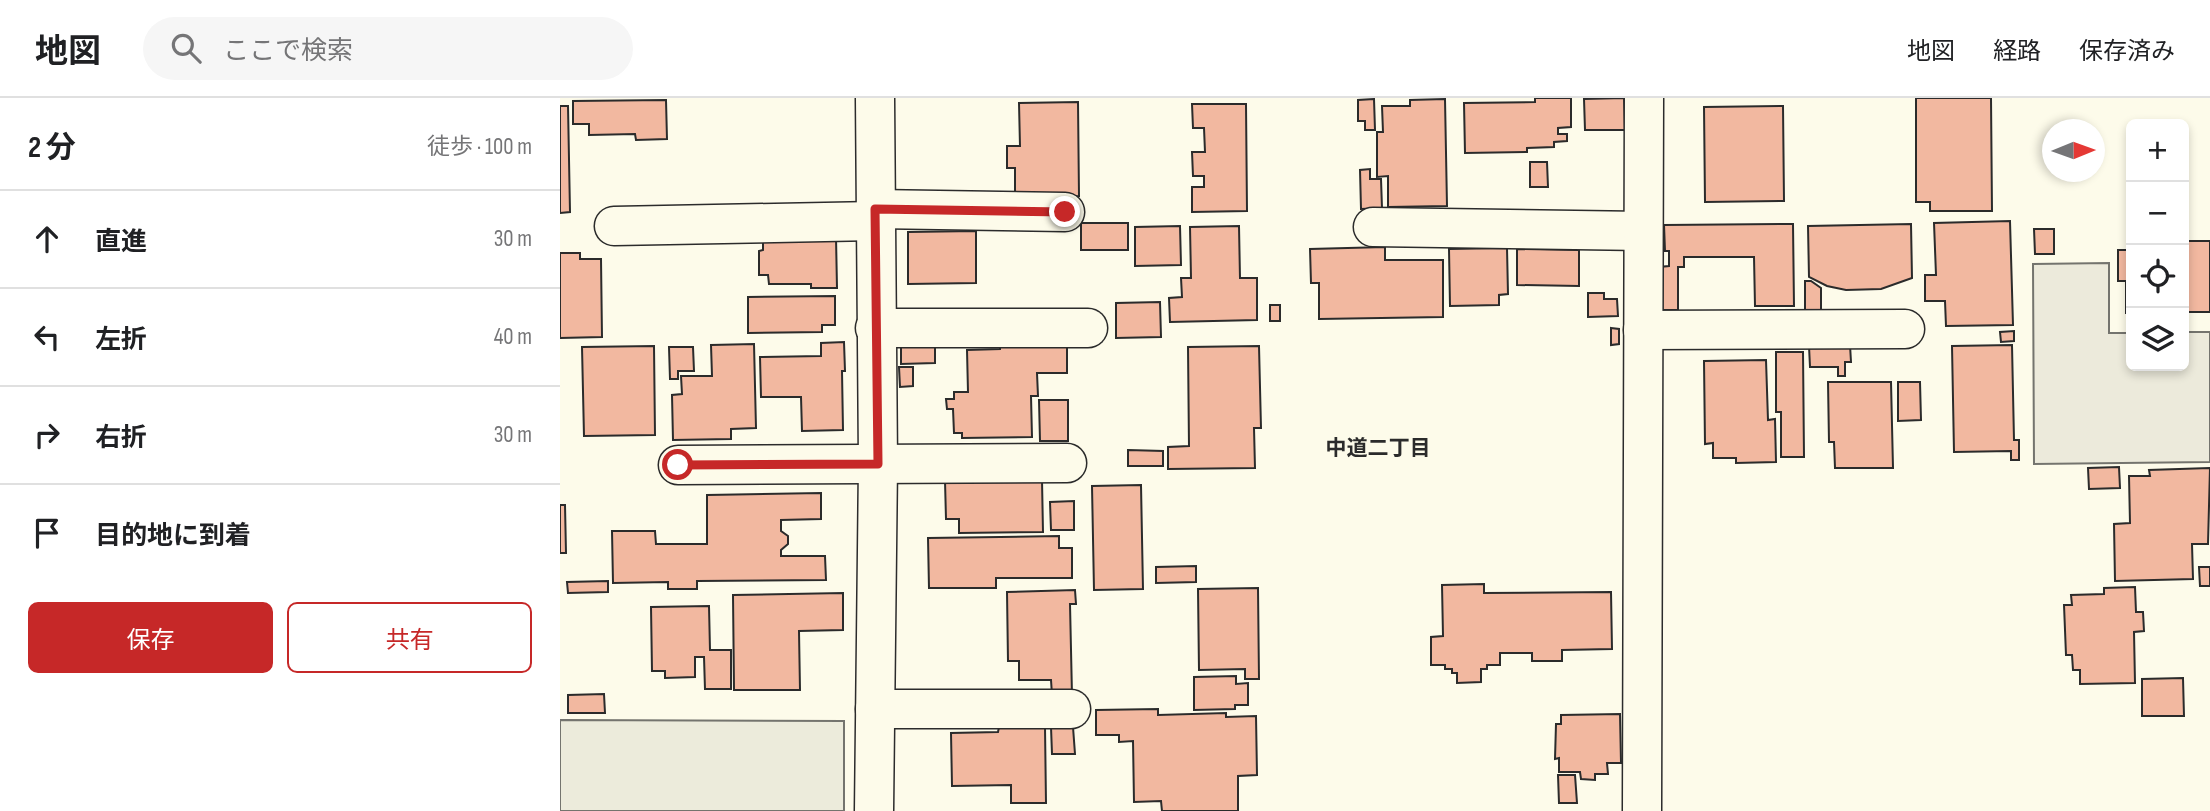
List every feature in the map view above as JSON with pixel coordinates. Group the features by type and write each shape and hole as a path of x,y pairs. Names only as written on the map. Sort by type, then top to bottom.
{"street":[{"path":"874,811 878,464 875,98"},
{"path":"1642,811 1644,98"},
{"path":"614,226 875,215 1065,212"},
{"path":"1373,227 1643,231"},
{"path":"875,328 1087,328"},
{"path":"1643,330 1905,329"},
{"path":"678,465 1066,463"},
{"path":"875,709 1071,709"}],"shaded area":[{"path":"2109,263 2109,333 2126,333 2126,371 2189,371 2189,332 2210,332 2210,462 2034,464 2033,264"},
{"path":"560,720 844,721 844,811 560,811"}],"building":[{"path":"1535,98 1571,98 1571,127 1558,128 1558,134 1567,134 1567,141 1554,142 1554,147 1527,148 1527,152 1465,153 1464,103 1535,102"},
{"path":"1624,98 1625,130 1585,130 1584,99"},
{"path":"1916,98 1991,98 1992,211 1930,211 1930,202 1916,202"},
{"path":"1374,99 1375,130 1365,130 1365,121 1358,121 1358,100"},
{"path":"1445,99 1447,206 1388,207 1388,176 1377,177 1377,132 1383,132 1382,106 1410,106 1410,100"},
{"path":"666,100 667,139 636,140 635,134 589,135 589,124 573,124 573,101"},
{"path":"1078,102 1079,196 1015,197 1015,168 1007,168 1007,146 1020,146 1019,103"},
{"path":"1192,104 1246,104 1247,211 1192,212 1192,187 1204,187 1204,176 1193,176 1192,152 1205,152 1204,128 1193,128"},
{"path":"560,106 568,106 570,212 560,213"},
{"path":"1783,106 1784,201 1705,202 1704,107"},
{"path":"1530,162 1547,162 1548,187 1530,187"},
{"path":"1370,169 1370,179 1381,179 1382,208 1361,209 1360,170"},
{"path":"2010,221 2013,325 1946,326 1945,301 1925,301 1925,275 1936,275 1934,223"},
{"path":"1081,223 1128,223 1128,250 1081,250"},
{"path":"1793,224 1794,306 1755,306 1754,257 1684,257 1684,267 1678,267 1678,310 1660,310 1659,267 1669,266 1669,251 1665,251 1664,225"},
{"path":"1911,224 1912,278 1881,289 1846,290 1827,286 1809,277 1808,226"},
{"path":"1180,226 1181,265 1135,266 1135,227"},
{"path":"1239,226 1240,278 1257,278 1257,320 1170,322 1169,298 1182,297 1181,278 1191,278 1190,227"},
{"path":"2034,229 2054,229 2054,254 2035,254"},
{"path":"976,231 976,283 908,284 908,232"},
{"path":"836,237 837,288 811,288 811,284 769,284 768,275 759,275 759,251 763,250 763,239"},
{"path":"2189,241 2210,241 2210,312 2189,312"},
{"path":"1385,247 1385,260 1443,260 1443,317 1319,319 1319,283 1311,283 1310,249"},
{"path":"1507,248 1508,294 1499,295 1499,305 1450,306 1449,249"},
{"path":"1517,249 1579,250 1579,286 1517,285"},
{"path":"2118,250 2126,250 2126,281 2118,281"},
{"path":"560,253 580,253 580,259 601,259 602,337 560,338"},
{"path":"1805,281 1811,281 1821,288 1821,312 1805,313"},
{"path":"1588,293 1604,293 1604,299 1617,299 1618,316 1588,317"},
{"path":"835,296 835,325 822,325 822,332 748,333 748,297"},
{"path":"1160,302 1161,337 1116,338 1116,303"},
{"path":"1270,305 1280,305 1280,321 1270,321"},
{"path":"1611,328 1619,329 1619,344 1611,345"},
{"path":"2014,331 2014,341 2001,342 2000,332"},
{"path":"935,341 935,363 901,364 901,342"},
{"path":"1067,341 1067,373 1037,373 1038,396 1031,396 1032,437 962,438 962,433 954,433 953,409 947,409 946,399 954,399 954,392 968,392 967,350 1000,349 1000,342"},
{"path":"844,342 843,430 802,431 801,397 761,397 760,357 821,356 821,343"},
{"path":"754,344 756,428 731,429 731,439 673,440 672,395 682,394 681,376 712,376 711,345"},
{"path":"1850,345 1851,362 1845,362 1845,376 1838,376 1838,367 1810,367 1809,346"},
{"path":"2012,345 2014,440 2019,440 2019,460 2011,460 2011,451 1954,452 1952,346"},
{"path":"654,346 655,435 584,436 582,347"},
{"path":"1259,346 1261,428 1254,428 1255,468 1168,469 1168,447 1189,446 1188,347"},
{"path":"669,347 693,347 694,371 678,371 678,379 670,379"},
{"path":"1776,352 1803,352 1804,457 1781,457 1781,412 1776,412"},
{"path":"1766,360 1768,420 1775,419 1776,462 1736,463 1736,458 1713,458 1713,443 1705,444 1704,361"},
{"path":"899,367 913,367 913,386 900,387"},
{"path":"1828,382 1891,382 1893,468 1835,468 1834,442 1829,442"},
{"path":"1898,382 1920,382 1921,420 1898,421"},
{"path":"1039,400 1068,400 1068,441 1040,441"},
{"path":"1128,450 1163,451 1163,466 1128,466"},
{"path":"2119,467 2120,488 2089,489 2088,468"},
{"path":"2210,468 2208,544 2192,544 2193,579 2115,581 2114,524 2130,523 2129,476 2150,476 2149,470"},
{"path":"1042,480 1043,532 959,533 959,519 946,519 945,481"},
{"path":"1141,485 1143,589 1094,590 1092,486"},
{"path":"821,493 821,519 781,520 781,531 788,536 788,544 781,550 781,556 825,556 826,580 697,581 697,589 668,589 668,582 613,583 612,531 655,531 656,544 707,544 707,495"},
{"path":"1074,501 1074,530 1051,530 1050,502"},
{"path":"560,505 565,505 566,553 560,553"},
{"path":"1059,536 1059,548 1072,548 1072,578 996,578 996,588 929,588 928,538"},
{"path":"1196,566 1196,582 1156,583 1156,567"},
{"path":"2199,567 2210,567 2210,586 2200,586"},
{"path":"608,581 608,592 568,593 567,582"},
{"path":"1484,584 1484,593 1611,592 1612,649 1562,650 1562,661 1532,661 1532,653 1500,653 1500,665 1487,665 1487,669 1481,669 1481,682 1457,683 1457,673 1452,673 1452,669 1445,669 1445,665 1431,665 1431,637 1443,636 1442,585"},
{"path":"2135,587 2136,612 2143,612 2144,631 2134,632 2135,683 2080,684 2080,670 2073,670 2072,655 2066,655 2064,605 2072,605 2071,595 2104,594 2104,588"},
{"path":"1258,588 1259,679 1245,679 1245,669 1199,670 1198,589"},
{"path":"1075,590 1076,604 1070,604 1072,695 1052,695 1051,680 1019,680 1019,661 1008,661 1007,592"},
{"path":"843,593 843,630 799,631 800,690 734,690 733,595"},
{"path":"709,606 710,650 731,650 731,689 705,689 704,657 695,657 695,677 665,678 665,671 652,671 651,607"},
{"path":"1236,676 1236,684 1248,683 1248,705 1235,705 1235,709 1194,710 1194,677"},
{"path":"2183,678 2184,716 2142,716 2142,679"},
{"path":"604,694 605,713 568,713 568,695"},
{"path":"1158,709 1158,715 1226,713 1226,717 1256,716 1257,775 1238,776 1238,811 1162,811 1161,801 1134,802 1133,741 1119,742 1119,735 1096,735 1096,710"},
{"path":"1620,714 1621,763 1607,763 1608,774 1595,774 1595,780 1581,779 1580,772 1559,772 1559,758 1555,759 1556,724 1561,724 1561,715"},
{"path":"999,727 1045,727 1046,803 1011,803 1011,785 952,786 951,733 998,732"},
{"path":"1051,727 1073,727 1075,754 1052,754"},
{"path":"1558,775 1575,775 1577,803 1559,803"}],"district":[{"name":"中道二丁目","path":"1378,448"}],"route":[{"path":"678,465 878,464 875,209 1065,212"}]}
